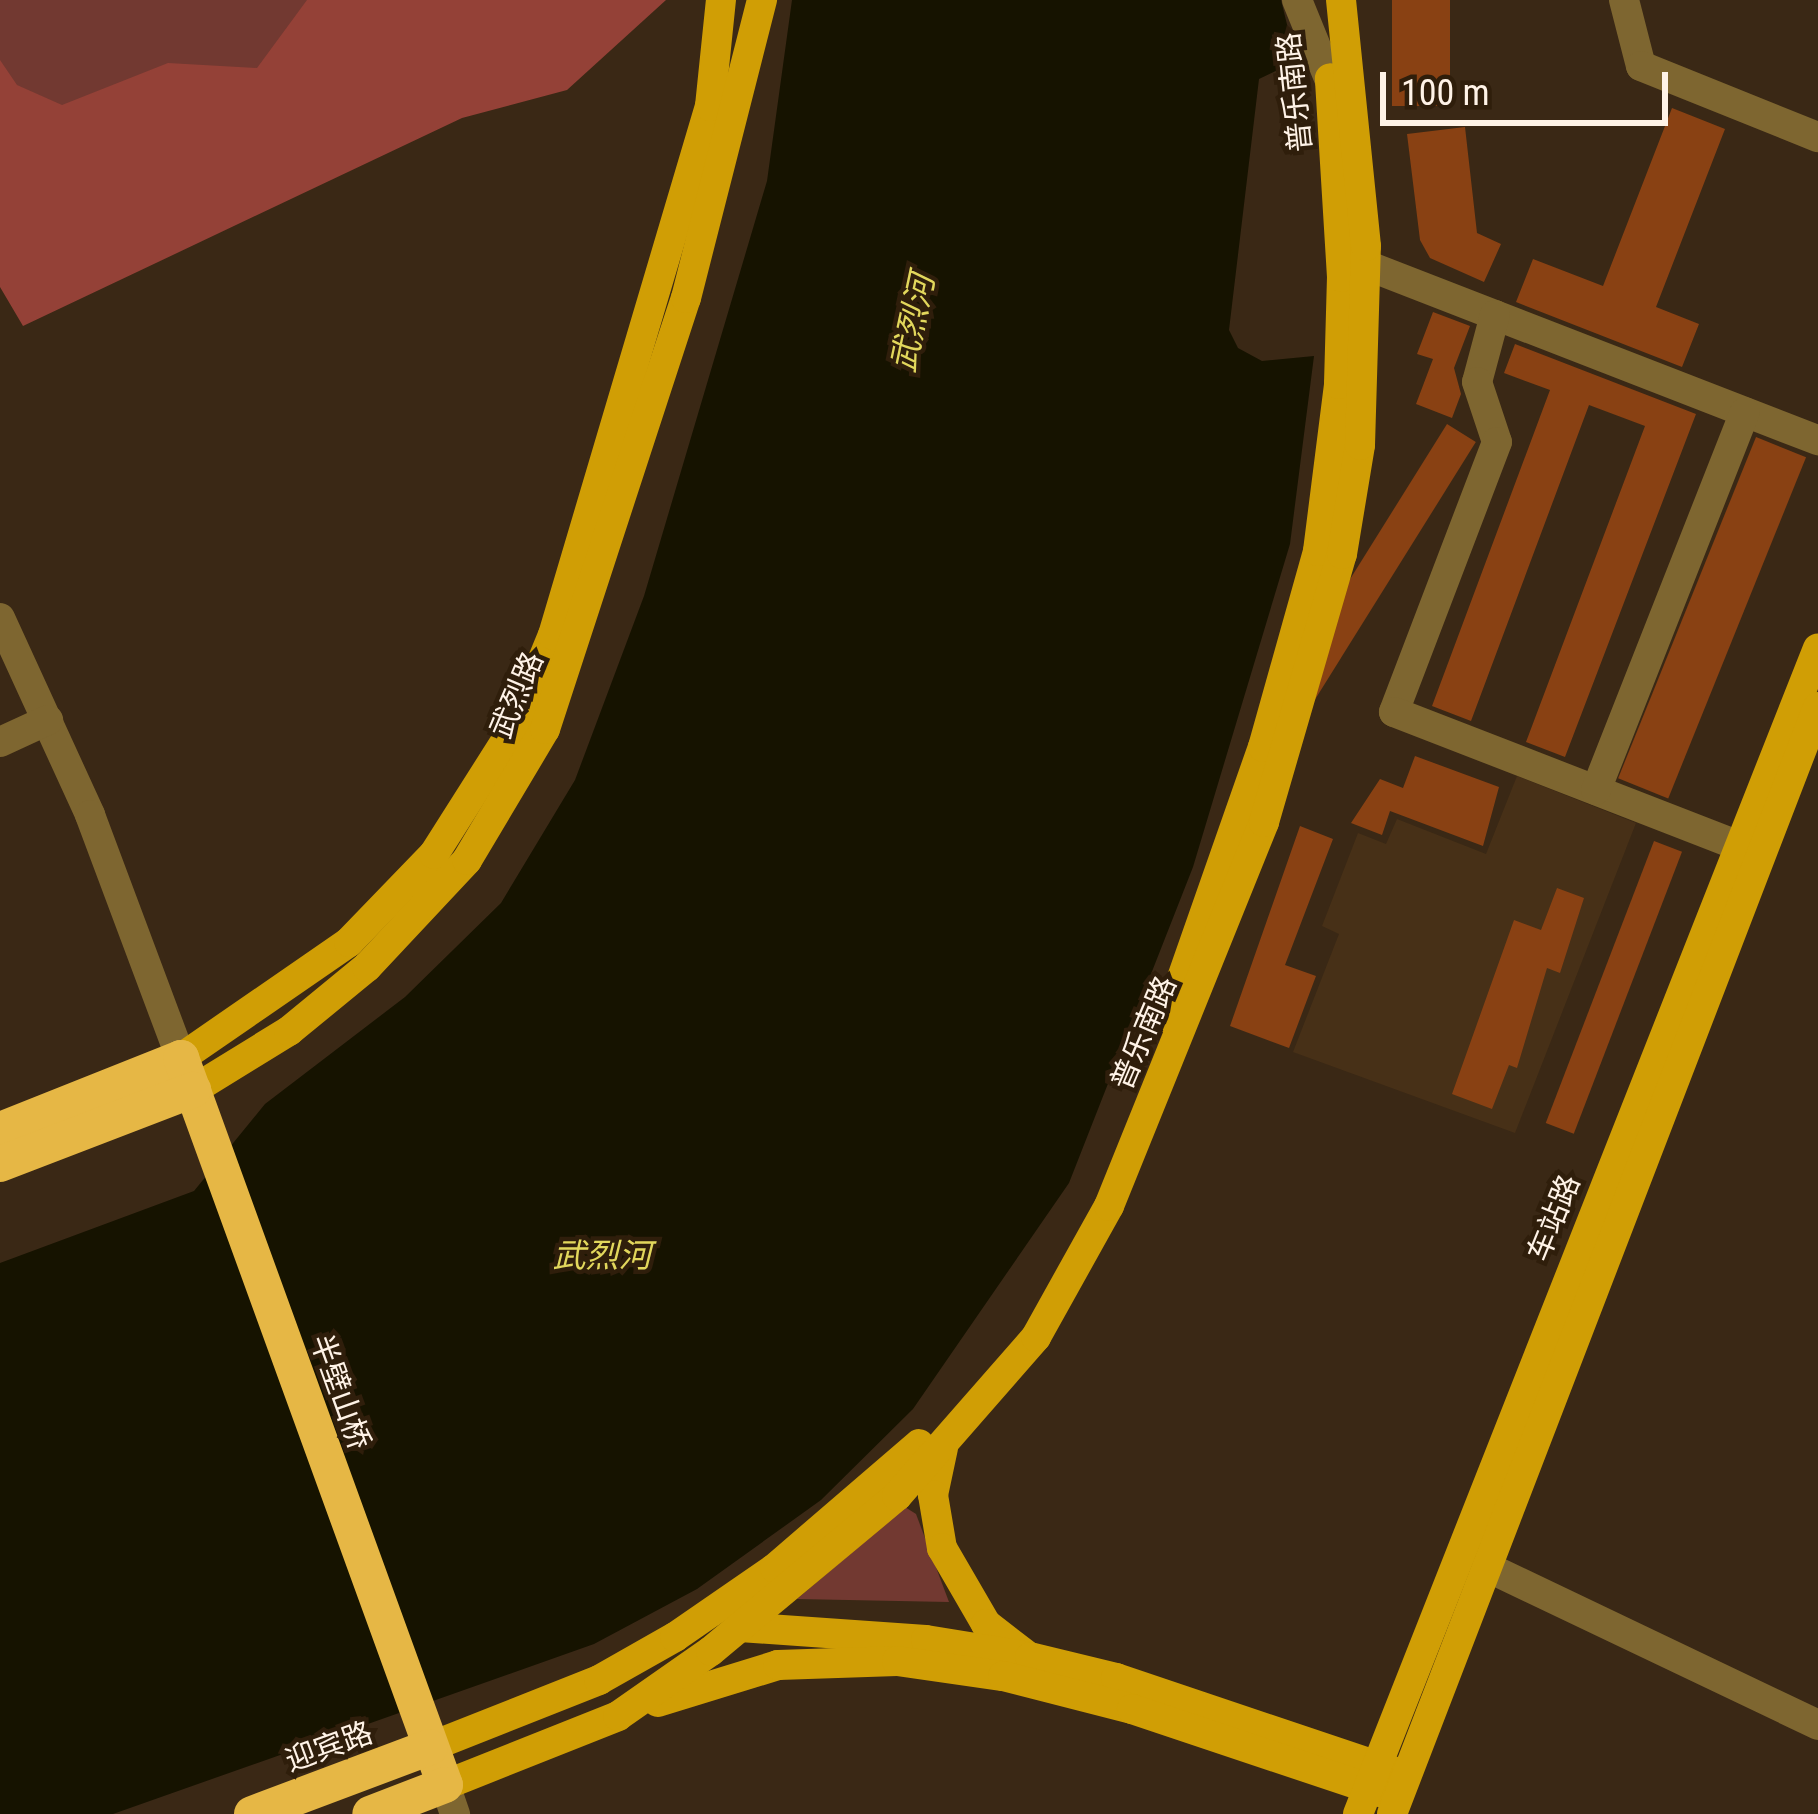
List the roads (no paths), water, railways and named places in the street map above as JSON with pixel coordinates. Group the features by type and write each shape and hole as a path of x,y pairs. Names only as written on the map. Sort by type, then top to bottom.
{"highway":[{"name":"武烈路","path":"0,1130 187,1074"},
{"name":"武烈路","path":"0,1164 187,1074"},
{"name":"半壁山桥","path":"187,1074 450,1800"},
{"name":"迎宾路","path":"252,1814 430,1747"},
{"path":"370,1814 450,1800"}],"main road":[{"name":"武烈路","path":"187,1074 349,942 434,854 515,725 553,634 710,106 725,0"},
{"name":"武烈路","path":"187,1074 289,1031 367,967 467,860 507,801 579,639 686,298 752,51 758,0"},
{"name":"普乐南路","path":"430,1747 599,1680 676,1637 792,1554 954,1409 1020,1325 1065,1245 1126,1124 1217,888 1318,551 1342,277 1341,0"},
{"name":"普乐南路","path":"450,1800 618,1716 740,1627 943,1448 1036,1336 1109,1206 1264,822 1342,554 1360,445 1366,265 1339,73 1305,2"},
{"name":"车站路","path":"1383,1793 1818,648"},
{"name":"车站路","path":"1383,1793 1486,1568 1818,707"},
{"path":"943,1448 933,1495 942,1548 986,1624 1030,1657"},
{"path":"740,1627 926,1640 1030,1657 1383,1793"},
{"path":"618,1716 778,1665 897,1661 1003,1676 1132,1709 1383,1793"}],"street":[{"path":"1339,73 1351,0"},
{"path":"1624,0 1641,66 1818,137"},
{"path":"1366,265 1818,440"},
{"path":"1495,315 1477,382 1497,442 1394,712 1740,846"},
{"path":"1596,790 1745,412"},
{"path":"0,618 48,720 187,1074"},
{"path":"0,742 48,720"},
{"path":"1486,1568 1818,1725"}],"water":[{"name":"武烈河","path":"792,0 1281,0 1296,61 1259,79 1229,330 1238,348 1262,361 1314,356 1290,544 1193,867 1069,1183 913,1409 821,1500 697,1589 594,1644 113,1814 0,1814 0,1263 194,1191 265,1104 405,997 501,903 575,780 644,596 767,181"}]}
